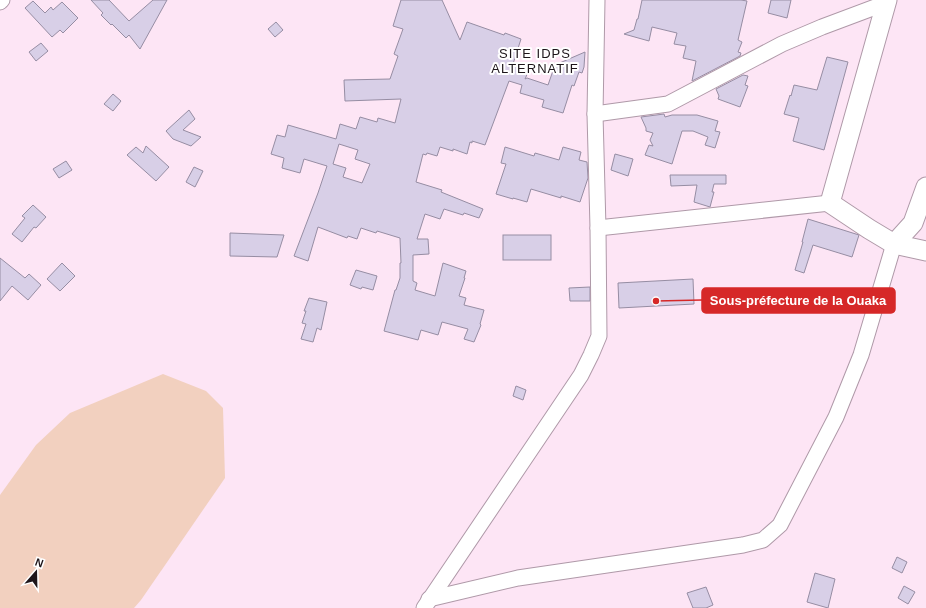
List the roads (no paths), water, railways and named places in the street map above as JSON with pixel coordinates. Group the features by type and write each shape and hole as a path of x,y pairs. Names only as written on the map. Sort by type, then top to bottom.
{"street":[{"path":"426,603 581,375 592,355 599,336 595,114 597,0"},
{"path":"595,114 668,104 782,44 887,1"},
{"path":"830,203 887,1"},
{"path":"426,603 518,578 743,545 763,540 780,525 836,417 861,355 894,244 913,223 926,187"},
{"path":"598,228 830,203 894,244 926,251"}],"place":[{"name":"Sous-préfecture de la Ouaka","path":"656,301"}],"district":[{"name":"SITE IDPS ALTERNATIF","path":"535,60"}]}
